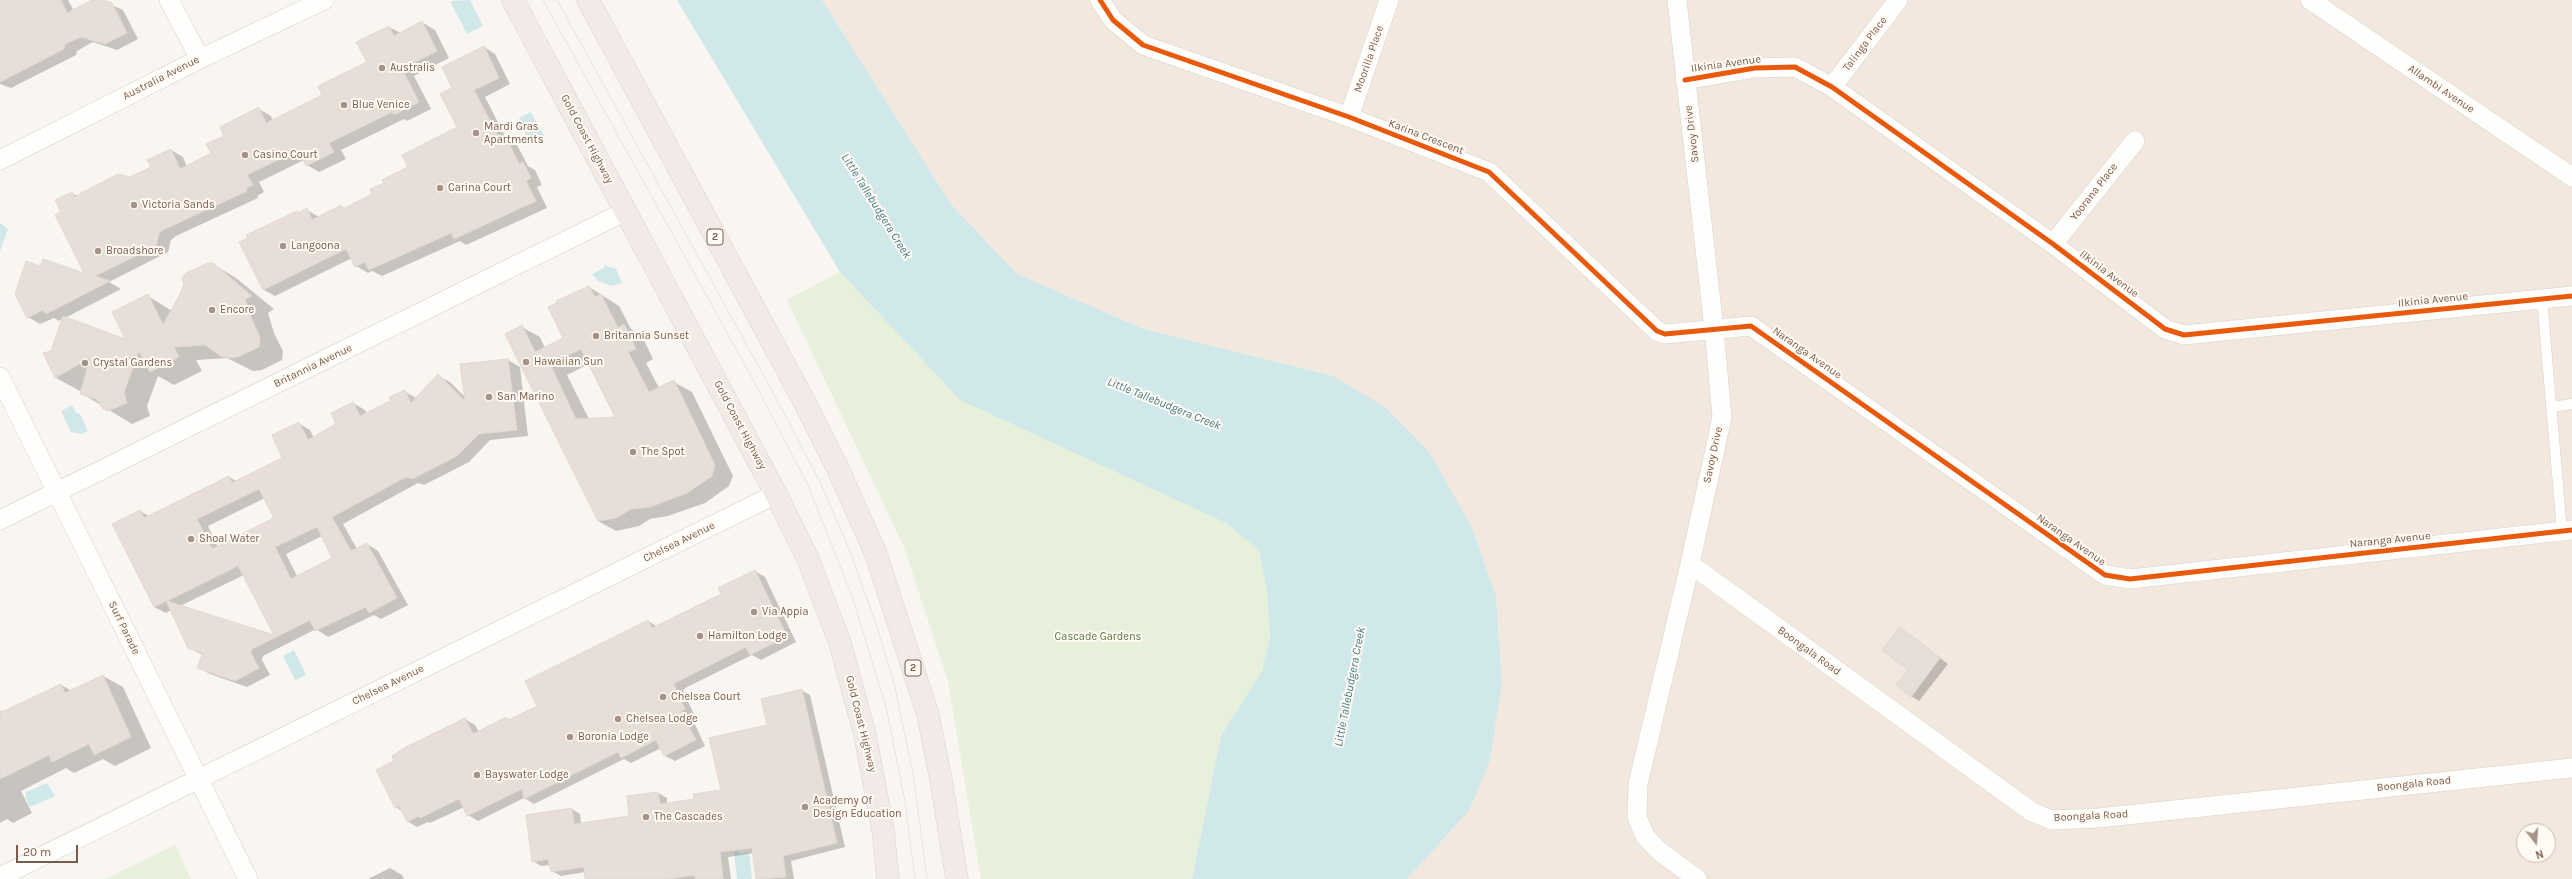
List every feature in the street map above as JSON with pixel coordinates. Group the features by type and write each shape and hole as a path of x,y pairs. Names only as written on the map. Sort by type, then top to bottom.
{"highway":[{"name":"Gold Coast Highway","path":"512,0 776,494 823,598 852,685 874,776 888,879"},
{"name":"2","path":"588,0 804,401 837,467 876,554 928,716 941,780 957,879"}],"street":[{"path":"169,0 200,59"},
{"name":"Australia Avenue","path":"0,160 200,59 324,0"},
{"name":"Karina Crescent","path":"1100,0 1112,20 1144,44 1349,118 1489,172 1657,331 1665,334 1714,329"},
{"name":"Moorilla Place","path":"1349,118 1389,0"},
{"name":"Savoy Drive","path":"1677,0 1714,329 1722,417 1690,564 1638,784 1637,817 1645,836 1659,851 1697,879"},
{"name":"Talinga Place","path":"1832,87 1898,0"},
{"name":"Allambi Avenue","path":"2310,0 2572,177"},
{"name":"Ilkinia Avenue","path":"1685,80 1755,68 1795,67 1832,87 2053,244 2165,329 2184,335 2572,296"},
{"name":"Yoorana Place","path":"2053,244 2135,140"},
{"name":"Britannia Avenue","path":"0,520 626,211"},
{"name":"Naranga Avenue","path":"1714,329 1751,326 2105,575 2130,579 2567,531"},
{"name":"Surf Parade","path":"0,377 248,879"},
{"name":"Chelsea Avenue","path":"0,877 776,494"},
{"name":"Boongala Road","path":"1690,564 2032,812 2052,820 2098,818 2572,768"}],"lane":[{"path":"2542,299 2552,407 2567,531"},
{"path":"2552,407 2572,404"}],"shaded area":[{"path":"822,0 2572,0 2572,879 1407,879 1469,811 1502,682 1496,596 1472,528 1333,376 1144,329 1017,274 951,204"}],"green space":[{"name":"Cascade Gardens","path":"840,272 960,400 1226,523 1259,550 1267,591 1270,637 1262,671 1221,736 1192,879 981,879 948,681 904,547 787,300"},
{"path":"175,845 191,879 105,879"}],"water":[{"path":"470,0 483,26 467,34 450,1"},
{"name":"Little Tallebudgera Creek","path":"677,0 822,0 951,204 1017,274 1144,329 1333,376 1385,407 1430,453 1472,528 1496,596 1502,682 1490,760 1469,811 1407,879 1192,879 1221,736 1262,671 1270,637 1267,591 1259,550 1226,523 960,400 840,272"},
{"path":"531,112 545,137 530,145 519,118"},
{"path":"0,223 8,229 0,251"},
{"path":"604,265 616,269 622,283 612,286 598,281 592,274 604,268"},
{"path":"72,405 76,413 80,414 88,431 81,434 71,432 61,411"},
{"path":"294,650 306,675 295,680 283,656"},
{"path":"47,783 55,796 30,807 26,799 26,792"},
{"path":"737,851 738,854 749,853 752,879 737,879 734,852"}],"building":[{"path":"0,0 61,0 67,13 92,0 103,0 112,3 127,33 105,44 81,37 65,44 64,49 0,82"},
{"path":"422,21 437,51 402,69 419,102 394,115 392,112 329,143 334,152 306,166 298,150 247,175 253,185 246,188 247,191 163,230 159,233 156,246 95,276 110,281 46,314 43,310 27,318 15,294 26,261 40,266 43,259 84,273 55,215 61,212 55,200 72,192 74,197 118,174 130,177 151,167 147,160 171,149 180,169 211,153 206,144 224,136 220,127 259,107 266,123 322,95 318,86 367,62 356,42 389,26 394,36"},
{"path":"484,46 499,78 474,90 500,140 506,137 519,164 523,162 531,178 526,181 536,201 454,239 451,233 369,270 365,262 355,267 346,249 263,290 239,242 248,238 246,235 297,211 298,213 307,208 312,220 341,205 343,209 372,194 370,189 384,183 382,180 408,167 402,155 457,127 440,94 452,88 442,67"},
{"path":"208,263 213,263 252,296 245,299 251,318 260,337 259,347 238,357 229,358 221,356 205,345 174,347 179,357 150,372 139,351 124,392 127,403 108,411 103,409 96,399 80,394 90,358 55,378 43,353 51,351 63,316 125,339 112,312 148,294 163,325 184,285 182,278 186,273"},
{"path":"589,286 595,297 601,294 618,328 624,324 636,349 628,352 649,392 674,380 715,465 712,476 687,493 650,507 631,509 616,518 598,521 505,334 522,325 535,352 563,338 548,307 557,303 556,301","holes":["581,349 615,417 576,419 550,364"]},
{"path":"508,359 517,430 479,434 457,456 412,479 406,477 332,517 351,551 367,543 397,598 369,613 366,607 315,631 310,620 252,649 251,653 259,668 235,681 197,668 203,653 188,648 166,601 154,607 112,524 140,510 144,518 229,476 232,483 282,458 272,435 299,422 308,440 336,424 331,413 353,402 360,416 390,401 389,397 405,390 411,403 438,374 465,401 460,364","holes":["259,489 274,518 212,549 197,519","317,527 332,558 291,579 275,547","238,566 274,635 167,601"]},
{"path":"755,570 787,636 750,655 746,647 675,683 674,685 685,709 681,711 696,740 664,756 656,740 621,758 618,752 524,799 522,789 467,816 459,799 420,818 419,816 407,822 399,806 395,808 376,770 394,761 392,756 404,748 465,718 473,734 506,717 508,720 537,706 525,681 648,620 652,628 721,594 718,588"},
{"path":"1900,627 1940,658 1911,697 1896,685 1908,670 1882,650"},
{"path":"103,675 131,737 94,755 89,744 52,762 49,755 0,779 0,713 61,684 65,693"},
{"path":"802,689 837,843 783,856 786,877 756,879 752,848 720,852 723,879 695,879 695,875 668,879 585,879 584,867 551,872 548,859 532,862 526,815 572,808 574,824 629,816 627,796 658,792 660,804 694,799 693,794 721,790 709,738 767,725 761,699"}],"tram line":[{"path":"543,0 751,376 807,483 852,596 886,707 905,802 915,879"},
{"path":"557,0 776,398 820,482 851,554 878,630 895,687 914,779 927,879"}],"cycle path":[{"path":"1100,0 1113,20 1143,45 1349,117 1489,172 1657,331 1665,334 1751,326 2105,575 2130,579 2572,530"},
{"path":"1685,80 1755,68 1795,67 1832,87 2053,244 2165,329 2184,335 2572,296"}],"place":[{"name":"Australis","path":"382,68"},
{"name":"Blue Venice","path":"344,105"},
{"name":"Mardi Gras Apartments","path":"476,133"},
{"name":"Casino Court","path":"245,155"},
{"name":"Carina Court","path":"440,188"},
{"name":"Victoria Sands","path":"134,205"},
{"name":"Langoona","path":"283,246"},
{"name":"Broadshore","path":"98,251"},
{"name":"Encore","path":"212,310"},
{"name":"Britannia Sunset","path":"596,336"},
{"name":"Hawaiian Sun","path":"526,362"},
{"name":"Crystal Gardens","path":"85,363"},
{"name":"San Marino","path":"489,397"},
{"name":"The Spot","path":"633,452"},
{"name":"Shoal Water","path":"191,539"},
{"name":"Via Appia","path":"754,612"},
{"name":"Hamilton Lodge","path":"700,636"},
{"name":"Chelsea Court","path":"663,697"},
{"name":"Chelsea Lodge","path":"618,719"},
{"name":"Boronia Lodge","path":"570,737"},
{"name":"Bayswater Lodge","path":"477,775"},
{"name":"Academy Of Design Education","path":"805,807"},
{"name":"The Cascades","path":"646,817"}]}
